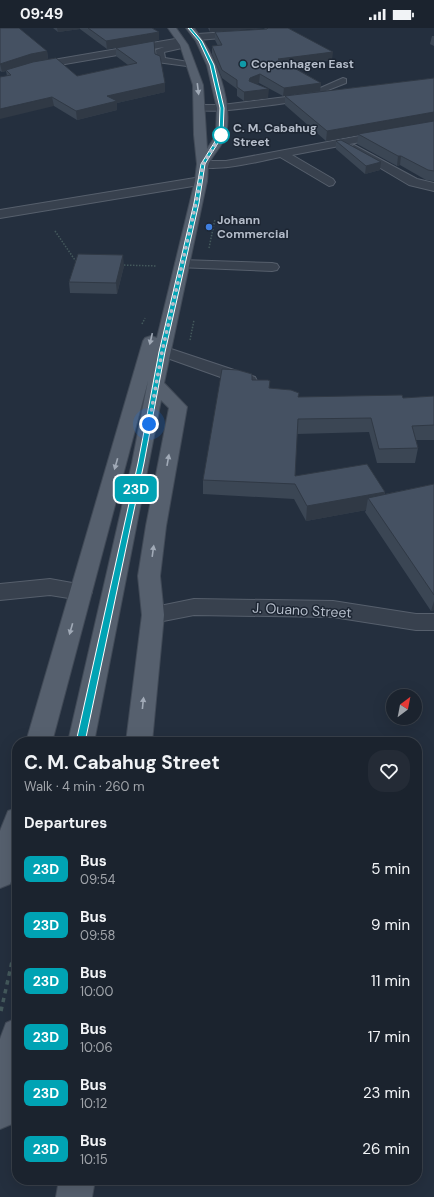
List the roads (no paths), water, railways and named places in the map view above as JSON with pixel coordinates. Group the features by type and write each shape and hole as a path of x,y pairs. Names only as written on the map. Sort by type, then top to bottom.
{"main road":[{"path":"82,737 141,463 162,352 196,203 203,164 199,135 198,85 182,43 172,28"},
{"path":"190,28 197,37 212,65 224,101 221,135 203,164"},
{"path":"40,737 151,343 180,209 196,203"},
{"path":"140,737 154,615 149,576 156,526 178,407 156,384"},
{"path":"0,875 12,836"},
{"path":"0,1112 12,1057"},
{"path":"74,1197 76,1185"}],"street":[{"path":"197,37 257,34"},
{"path":"182,43 160,50 160,60 191,65"},
{"path":"20,70 33,66 182,43"},
{"path":"234,107 240,104 321,91 343,81"},
{"path":"266,91 278,98"},
{"path":"199,108 224,101 234,107 339,93"},
{"path":"203,164 226,164 434,124"},
{"path":"343,142 413,182 434,187"},
{"path":"281,154 329,182"},
{"path":"0,214 200,181"},
{"path":"182,264 272,267"},
{"path":"162,352 263,385"},
{"path":"0,592 50,587 81,592"},
{"name":"J. Ouano Street","path":"154,615 194,607 334,609 416,622 434,622"}],"place":[{"name":"Copenhagen East","path":"243,64"},
{"name":"C. M. Cabahug Street","path":"221,135"},
{"name":"Johann Commercial","path":"209,227"}]}
